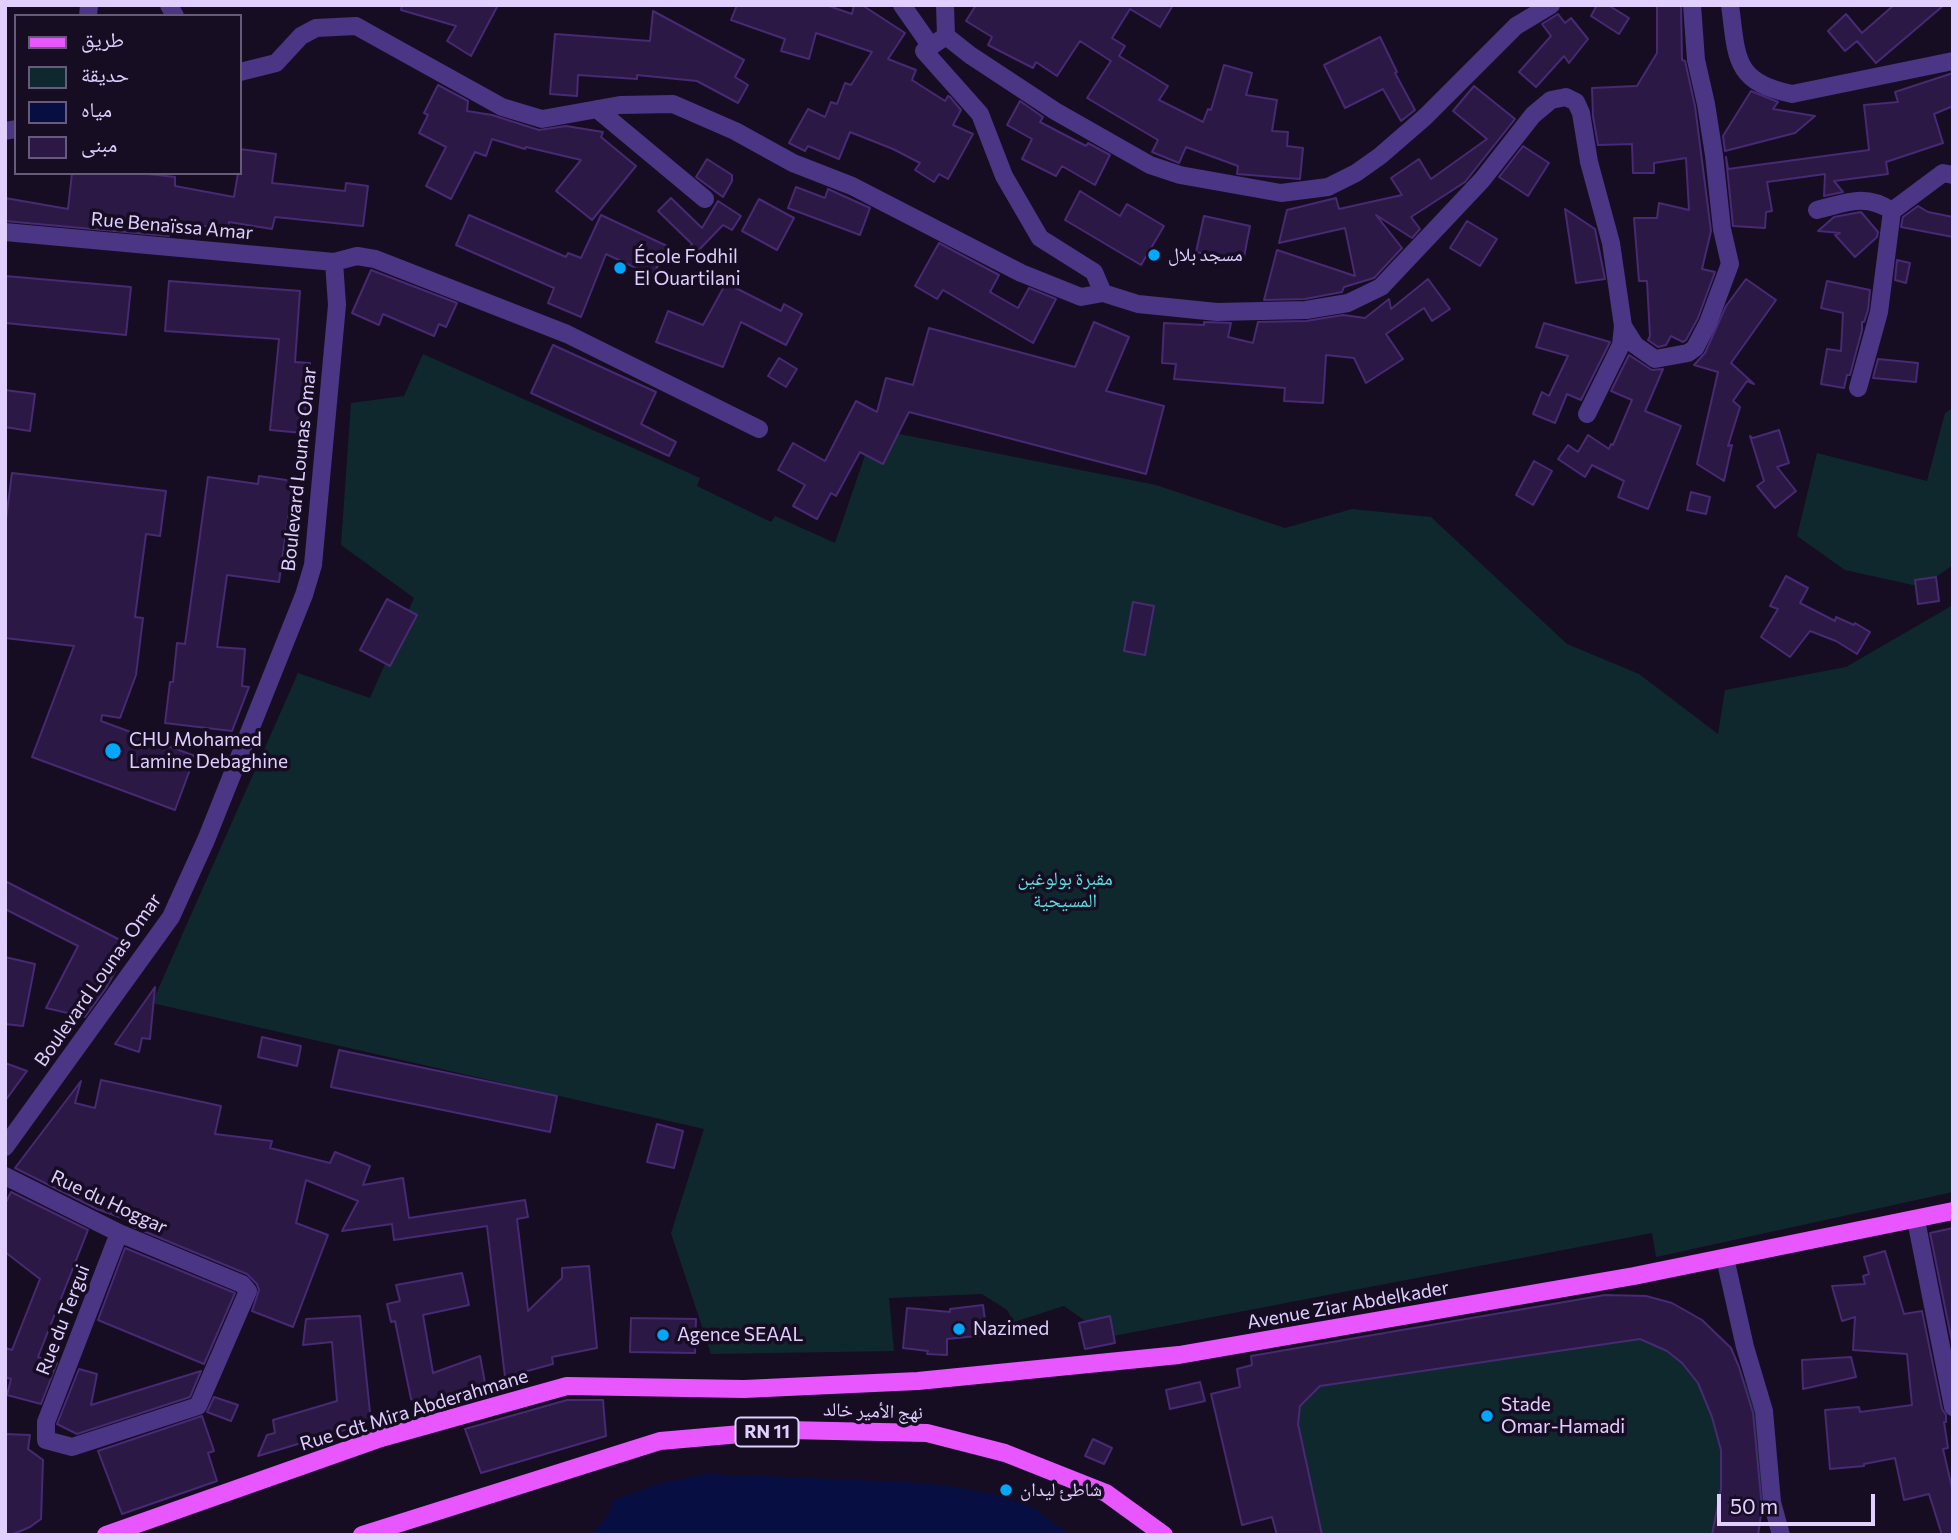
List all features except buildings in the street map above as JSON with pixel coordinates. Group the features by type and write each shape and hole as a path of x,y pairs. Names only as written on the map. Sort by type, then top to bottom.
{"main road":[{"name":"Avenue Ziar Abdelkader","path":"744,1389 918,1381 1179,1355 1436,1312 1725,1258 1953,1211"},
{"name":"Rue Cdt Mira Abderahmane","path":"106,1535 381,1438 567,1385 744,1389"},
{"name":"نهج الأمير خالد","path":"362,1535 660,1441 787,1430 927,1433 1005,1452 1106,1493 1164,1535"}],"street":[{"path":"902,5 938,40 970,55 1055,111 1150,165 1180,175 1281,192 1328,187 1381,156 1425,117 1517,26 1551,5"},
{"path":"945,5 938,40 924,51 980,114 1004,176 1040,238 1094,272 1104,293"},
{"path":"1623,326 1634,345 1656,359 1688,353 1695,348 1708,323 1730,264 1722,229 1708,116 1696,60 1692,5"},
{"path":"1730,5 1737,58 1750,78 1769,90 1792,94 1953,61"},
{"path":"242,72 276,63 300,36 316,28 356,26 502,107 542,119 620,105 673,104 736,131 793,163 852,186 1021,273 1081,297 1104,293 1138,304 1217,312 1306,310 1348,303 1381,287 1482,180 1533,115 1551,100 1566,97 1576,103 1581,113 1589,162 1611,243 1623,326 1621,345 1587,414"},
{"path":"597,110 705,199"},
{"path":"1858,388 1880,312 1892,211 1942,173 1953,175"},
{"path":"1817,210 1852,201 1869,200 1892,211"},
{"name":"Rue Benaïssa Amar","path":"5,232 334,262 357,256 375,259 567,334 759,429"},
{"name":"Boulevard Lounas Omar","path":"5,1147 171,917 206,840 303,595 313,565 337,305 334,262"},
{"name":"Rue du Hoggar","path":"5,1176 119,1233 242,1284 248,1291 198,1406 72,1447 46,1440 46,1422"},
{"path":"1916,1220 1953,1407"},
{"name":"Rue du Tergui","path":"46,1422 119,1233"},
{"path":"1725,1258 1745,1347 1764,1411 1772,1503 1781,1535"}],"green space":[{"name":"مقبرة بولوغين المسيحية","path":"423,354 700,478 697,486 771,522 775,516 835,543 874,429 1156,485 1285,528 1352,509 1431,517 1567,644 1639,674 1718,734 1725,690 1846,667 1953,605 1953,1192 1656,1257 1652,1233 1108,1337 1064,1306 1014,1322 1007,1310 982,1294 889,1298 894,1351 711,1354 671,1233 704,1129 152,1003 298,673 370,698 414,598 341,545 351,403 404,396"},
{"path":"1953,408 1953,565 1922,587 1845,570 1797,536 1817,453 1927,481 1945,413"},
{"name":"Stade Omar-Hamadi","path":"1605,1295 1646,1296 1672,1303 1702,1320 1731,1348 1756,1407 1763,1499 1758,1535 1277,1535 1272,1517 1242,1525 1211,1394 1240,1387 1237,1369 1252,1365 1251,1356"}],"water":[{"path":"708,1474 927,1483 967,1489 1008,1498 1033,1508 1065,1529 1065,1535 591,1535 608,1515 611,1501 661,1483"}],"place":[{"name":"مسجد بلال","path":"1154,255"},
{"name":"École Fodhil El Ouartilani","path":"620,268"},
{"name":"CHU Mohamed Lamine Debaghine","path":"113,751"},
{"name":"Nazimed","path":"959,1329"},
{"name":"Agence SEAAL","path":"663,1335"},
{"name":"Stade Omar-Hamadi","path":"1487,1416"},
{"name":"شاطئ ليدان","path":"1006,1490"}]}
